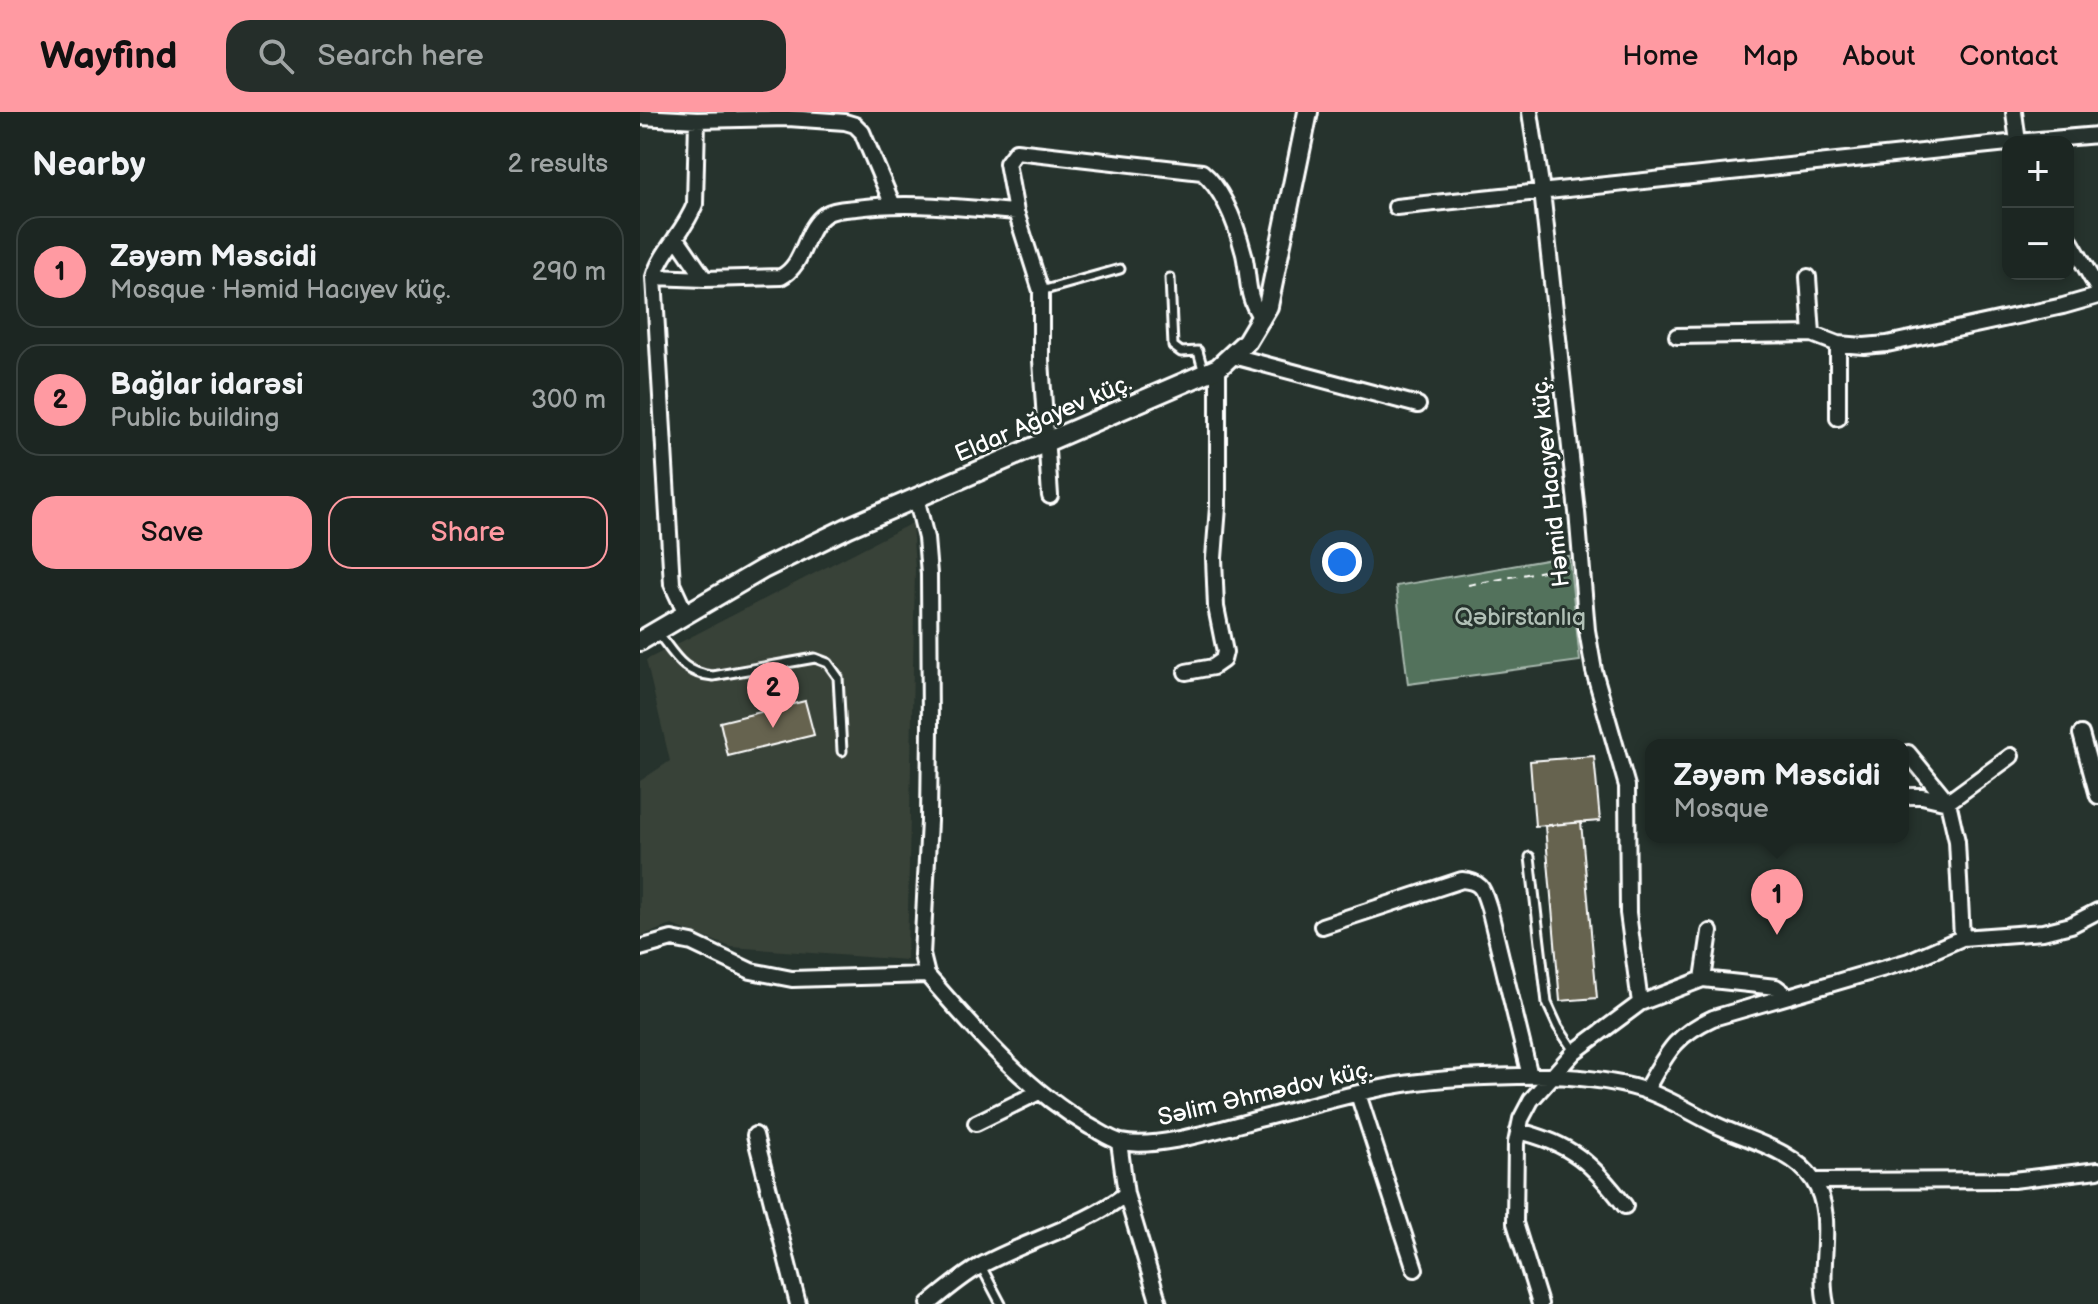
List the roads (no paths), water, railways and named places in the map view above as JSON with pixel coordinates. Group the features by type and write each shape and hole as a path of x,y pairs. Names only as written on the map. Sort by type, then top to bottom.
{"main road":[{"name":"Eldar Ağayev küç.","path":"648,635 763,569 916,497 1219,366 1262,320 1273,288 1308,112"}],"street":[{"name":"Həmid Hacıyev küç.","path":"1530,112 1542,191 1587,630 1594,671 1627,786 1628,913 1640,1003"},
{"path":"2014,112 2016,136"},
{"path":"640,117 697,120 788,118 855,125 862,132 892,203"},
{"path":"685,612 672,584 654,277 658,264 690,217 695,204 697,120"},
{"path":"2074,137 2098,135"},
{"path":"1396,207 2002,144"},
{"path":"1050,496 1041,360 1041,291 1016,212 1007,163 1016,151 1202,172 1210,179 1233,220 1244,256 1251,304 1262,320"},
{"path":"654,277 781,277 798,262 813,229 829,212 892,203 1016,212"},
{"path":"676,237 705,279"},
{"path":"2074,247 2098,289"},
{"path":"1808,277 1812,334"},
{"path":"1677,336 1812,334 1838,344 1887,344 2098,296"},
{"path":"1838,344 1838,418"},
{"path":"1186,672 1213,667 1223,660 1225,652 1216,607 1214,558 1218,507 1219,366 1418,405"},
{"path":"916,497 926,538 929,574 929,806 922,929 922,955 927,975 989,1044 1039,1092 1060,1109 1119,1142 1126,1194 1159,1304"},
{"path":"2081,734 2098,796"},
{"path":"1909,754 1948,802 1957,841 1962,938"},
{"path":"1909,796 1948,802 2011,756"},
{"path":"1322,926 1462,880 1474,881 1483,889 1489,908 1530,1076"},
{"path":"1645,1091 1674,1043 1687,1030 1713,1018 1909,961 1962,938 2043,932 2071,925 2098,911"},
{"path":"1703,979 1710,932"},
{"path":"640,948 672,939 692,943 751,971 792,979 927,975"},
{"path":"1540,1304 1515,1223 1518,1131 1531,1100 1574,1052 1640,1003 1703,979 1776,987 1788,996"},
{"name":"Səlim Əhmədov küç.","path":"1119,1142 1165,1141 1196,1135 1358,1094 1439,1079 1554,1075 1645,1091 1733,1134 1772,1149 1796,1162 1815,1181"},
{"path":"976,1123 1039,1092"},
{"path":"1358,1094 1415,1269"},
{"path":"1518,1131 1543,1137 1575,1153 1598,1171 1625,1206"},
{"path":"755,1135 798,1304"},
{"path":"1826,1304 1823,1274 1825,1215 1815,1181 2013,1180 2098,1170"},
{"path":"929,1304 981,1266 1098,1212 1126,1194"}],"lane":[{"path":"1041,291 1120,269"},
{"path":"1170,278 1173,346 1181,352 1198,351 1219,366"},
{"path":"648,635 685,668 697,674 713,676 815,658 828,663 838,677 842,751"},
{"path":"1530,857 1547,1003 1574,1052"},
{"path":"981,1266 1001,1304"}],"place":[{"name":"Bağlar idarəsi","path":"773,728"},
{"name":"Zəyəm Məscidi","path":"1777,935"}],"park label":[{"name":"Qəbirstanlıq","path":"1520,617"}]}
